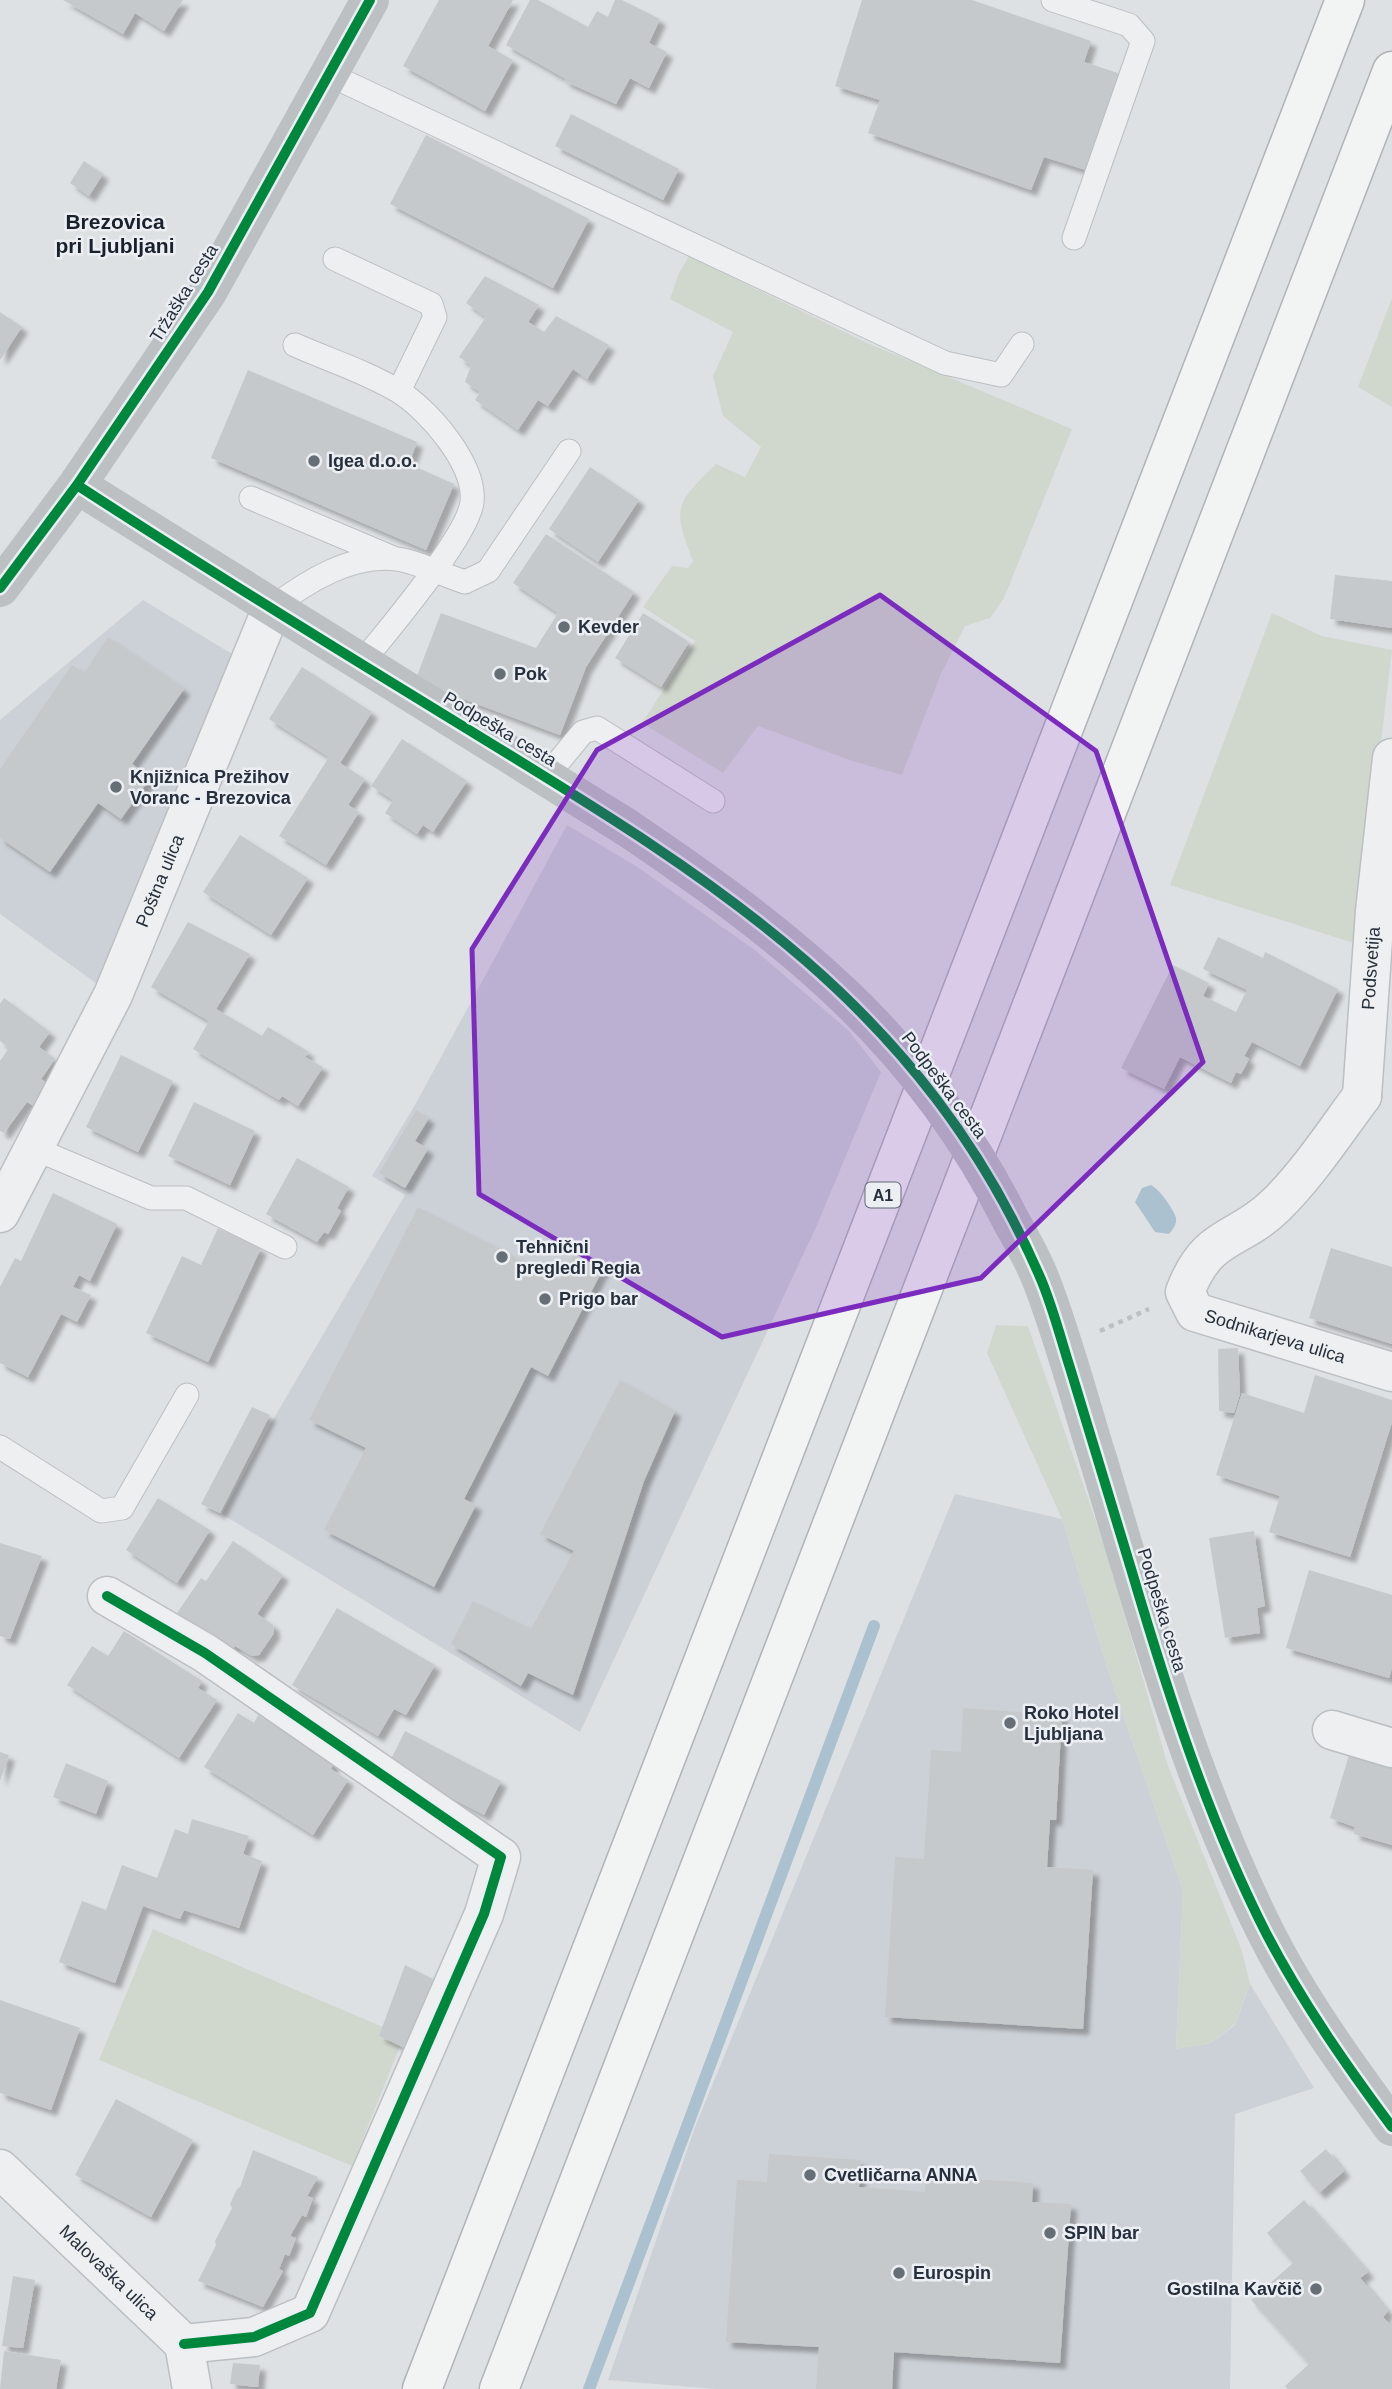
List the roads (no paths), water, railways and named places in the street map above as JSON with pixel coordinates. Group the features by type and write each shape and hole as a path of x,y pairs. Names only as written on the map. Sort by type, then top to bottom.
{"highway":[{"name":"A1","path":"422,2389 1345,0"},
{"path":"499,2389 1392,71"}],"main road":[{"name":"Tržaška cesta","path":"0,587 77,485 208,292 370,0"},
{"name":"Podpeška cesta","path":"77,485 626,827 719,889 793,947 856,1004 915,1071 955,1123 992,1183 1041,1279 1175,1710 1223,1838 1266,1932 1308,2007 1392,2127"}],"street":[{"name":"Poštna ulica","path":"0,1213 113,995 272,608"},
{"name":"Podsvetija","path":"1377,1099 1375,911 1392,758"},
{"name":"Sodnikarjeva ulica","path":"1377,1099 1275,1207 1211,1248 1194,1270 1185,1292 1195,1312 1392,1372"},
{"path":"107,1596 205,1653 501,1857 484,1914 310,2314 254,2337 184,2344 192,2389"},
{"path":"1332,1730 1392,1748"},
{"name":"Malovaška ulica","path":"0,2169 184,2344"}],"lane":[{"path":"1053,0 1129,24 1143,41 1074,238"},
{"path":"330,75 946,363 1001,374 1022,344"},
{"path":"335,259 431,304 435,317 399,391"},
{"path":"295,345 399,391 424,413 450,443 464,461 471,482 472,504 434,572 361,664"},
{"path":"251,498 397,559 465,582 488,571 569,451"},
{"path":"272,608 293,592 338,569 366,561 397,559"},
{"path":"546,777 583,732 597,728 713,801"},
{"path":"33,1148 151,1198 186,1198 285,1247"},
{"path":"0,1447 101,1511 122,1508 187,1395"}],"water":[{"path":"1151,1185 1165,1199 1176,1218 1169,1234 1155,1232 1135,1202 1142,1188"}],"waterway":[{"path":"589,2389 874,1626"}],"place":[{"name":"Igea d.o.o.","path":"314,461"},
{"name":"Kevder","path":"564,627"},
{"name":"Pok","path":"500,674"},
{"name":"Knjižnica Prežihov Voranc - Brezovica","path":"116,787"},
{"name":"Tehnični pregledi Regia","path":"502,1257"},
{"name":"Prigo bar","path":"545,1299"},
{"name":"Roko Hotel Ljubljana","path":"1010,1723"},
{"name":"Cvetličarna ANNA","path":"810,2175"},
{"name":"SPIN bar","path":"1050,2233"},
{"name":"Eurospin","path":"899,2273"},
{"name":"Gostilna Kavčič","path":"1316,2289"}],"district":[{"name":"Brezovica pri Ljubljani","path":"115,233"}]}
